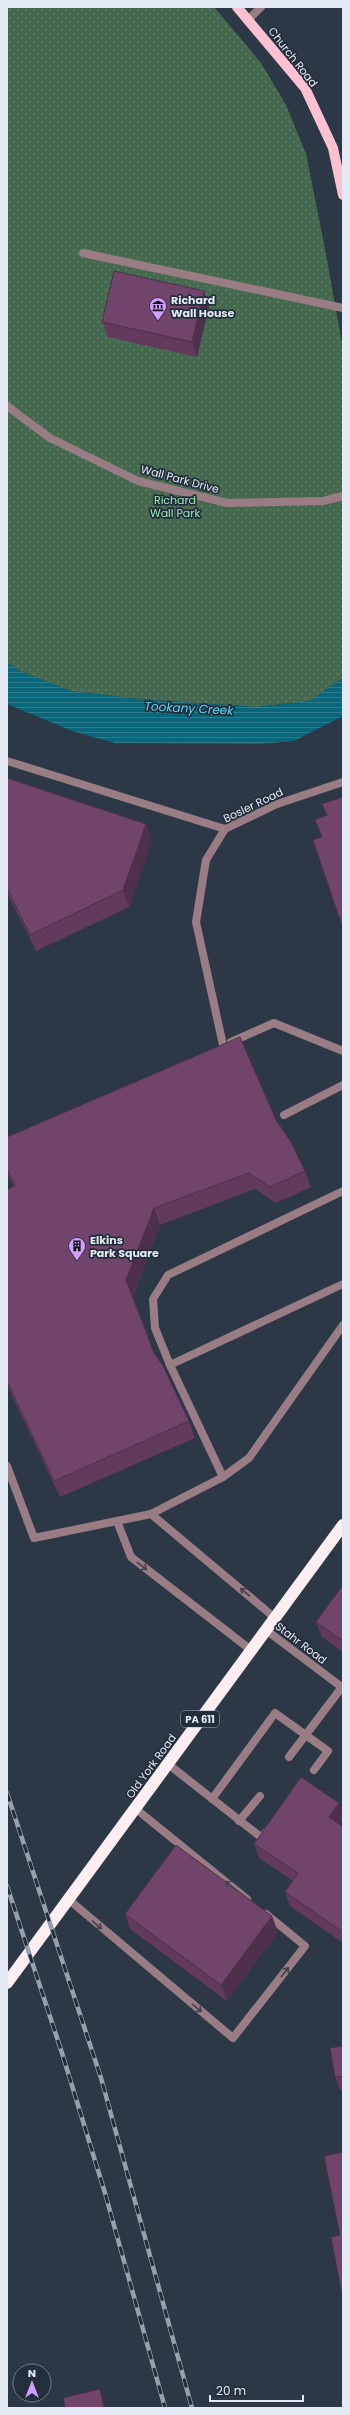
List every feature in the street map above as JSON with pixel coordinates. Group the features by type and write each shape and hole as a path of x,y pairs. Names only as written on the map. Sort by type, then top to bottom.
{"highway":[{"name":"Old York Road","path":"7,1983 343,1525"}],"main road":[{"name":"Church Road","path":"237,7 305,88 333,148 343,195"}],"street":[{"path":"248,20 261,7"},
{"path":"83,253 343,308"},
{"name":"Wall Park Drive","path":"7,406 50,438 138,481 227,503 323,501 343,496"},
{"path":"7,761 225,829"},
{"name":"Bosler Road","path":"343,782 277,804 225,829 206,860 196,922 220,1046 274,1023 343,1051"},
{"path":"284,1115 343,1085"},
{"path":"223,1478 170,1365 155,1328 153,1299 168,1275 343,1191"},
{"path":"170,1365 343,1284"},
{"path":"7,1466 34,1538 151,1514 223,1478 249,1458 343,1324"},
{"path":"151,1514 275,1618"},
{"path":"117,1521 131,1557 251,1650"},
{"name":"Stahr Road","path":"266,1630 342,1687"},
{"path":"289,1757 342,1687"},
{"path":"212,1799 275,1713 328,1752 314,1770"},
{"path":"168,1764 262,1838 270,1826"},
{"path":"239,1821 260,1796"},
{"path":"68,1899 233,2038 305,1946 136,1809"}],"green space":[{"name":"Richard Wall Park","path":"7,7 214,7 261,63 286,105 306,154 343,349 343,678 310,701 256,707 139,699 71,691 20,671 7,663"}],"water":[{"name":"Tookany Creek","path":"7,663 20,671 71,691 139,699 256,707 309,701 343,678 343,716 294,741 260,744 115,743 72,731 7,704"}],"building":[{"name":"Richard Wall House","path":"114,271 204,291 192,342 102,322"},
{"path":"7,778 146,824 123,890 30,935 7,888"},
{"path":"343,797 343,917 339,917 313,840 322,837 315,820 327,815 322,804"},
{"name":"Elkins Park Square","path":"240,1037 276,1120 291,1142 305,1171 270,1187 249,1173 154,1208 126,1280 154,1353 163,1366 189,1421 54,1481 7,1381 7,1190 15,1185 7,1169 7,1137"},
{"path":"343,1585 343,1641 316,1622"},
{"path":"301,1777 339,1803 329,1817 343,1827 343,1932 285,1892 298,1873 254,1844"},
{"path":"176,1845 272,1916 221,1985 125,1914"},
{"path":"343,2046 343,2076 335,2077 330,2048"},
{"path":"343,2152 343,2300 331,2237 340,2235 324,2156"},
{"path":"100,2389 104,2408 65,2408 63,2398"}],"railway":[{"path":"7,1793 101,2078 192,2408"},
{"path":"7,1886 62,2053 105,2193 165,2408"}],"place":[{"name":"Richard Wall House","path":"158,321"},
{"name":"Elkins Park Square","path":"77,1261"}]}
